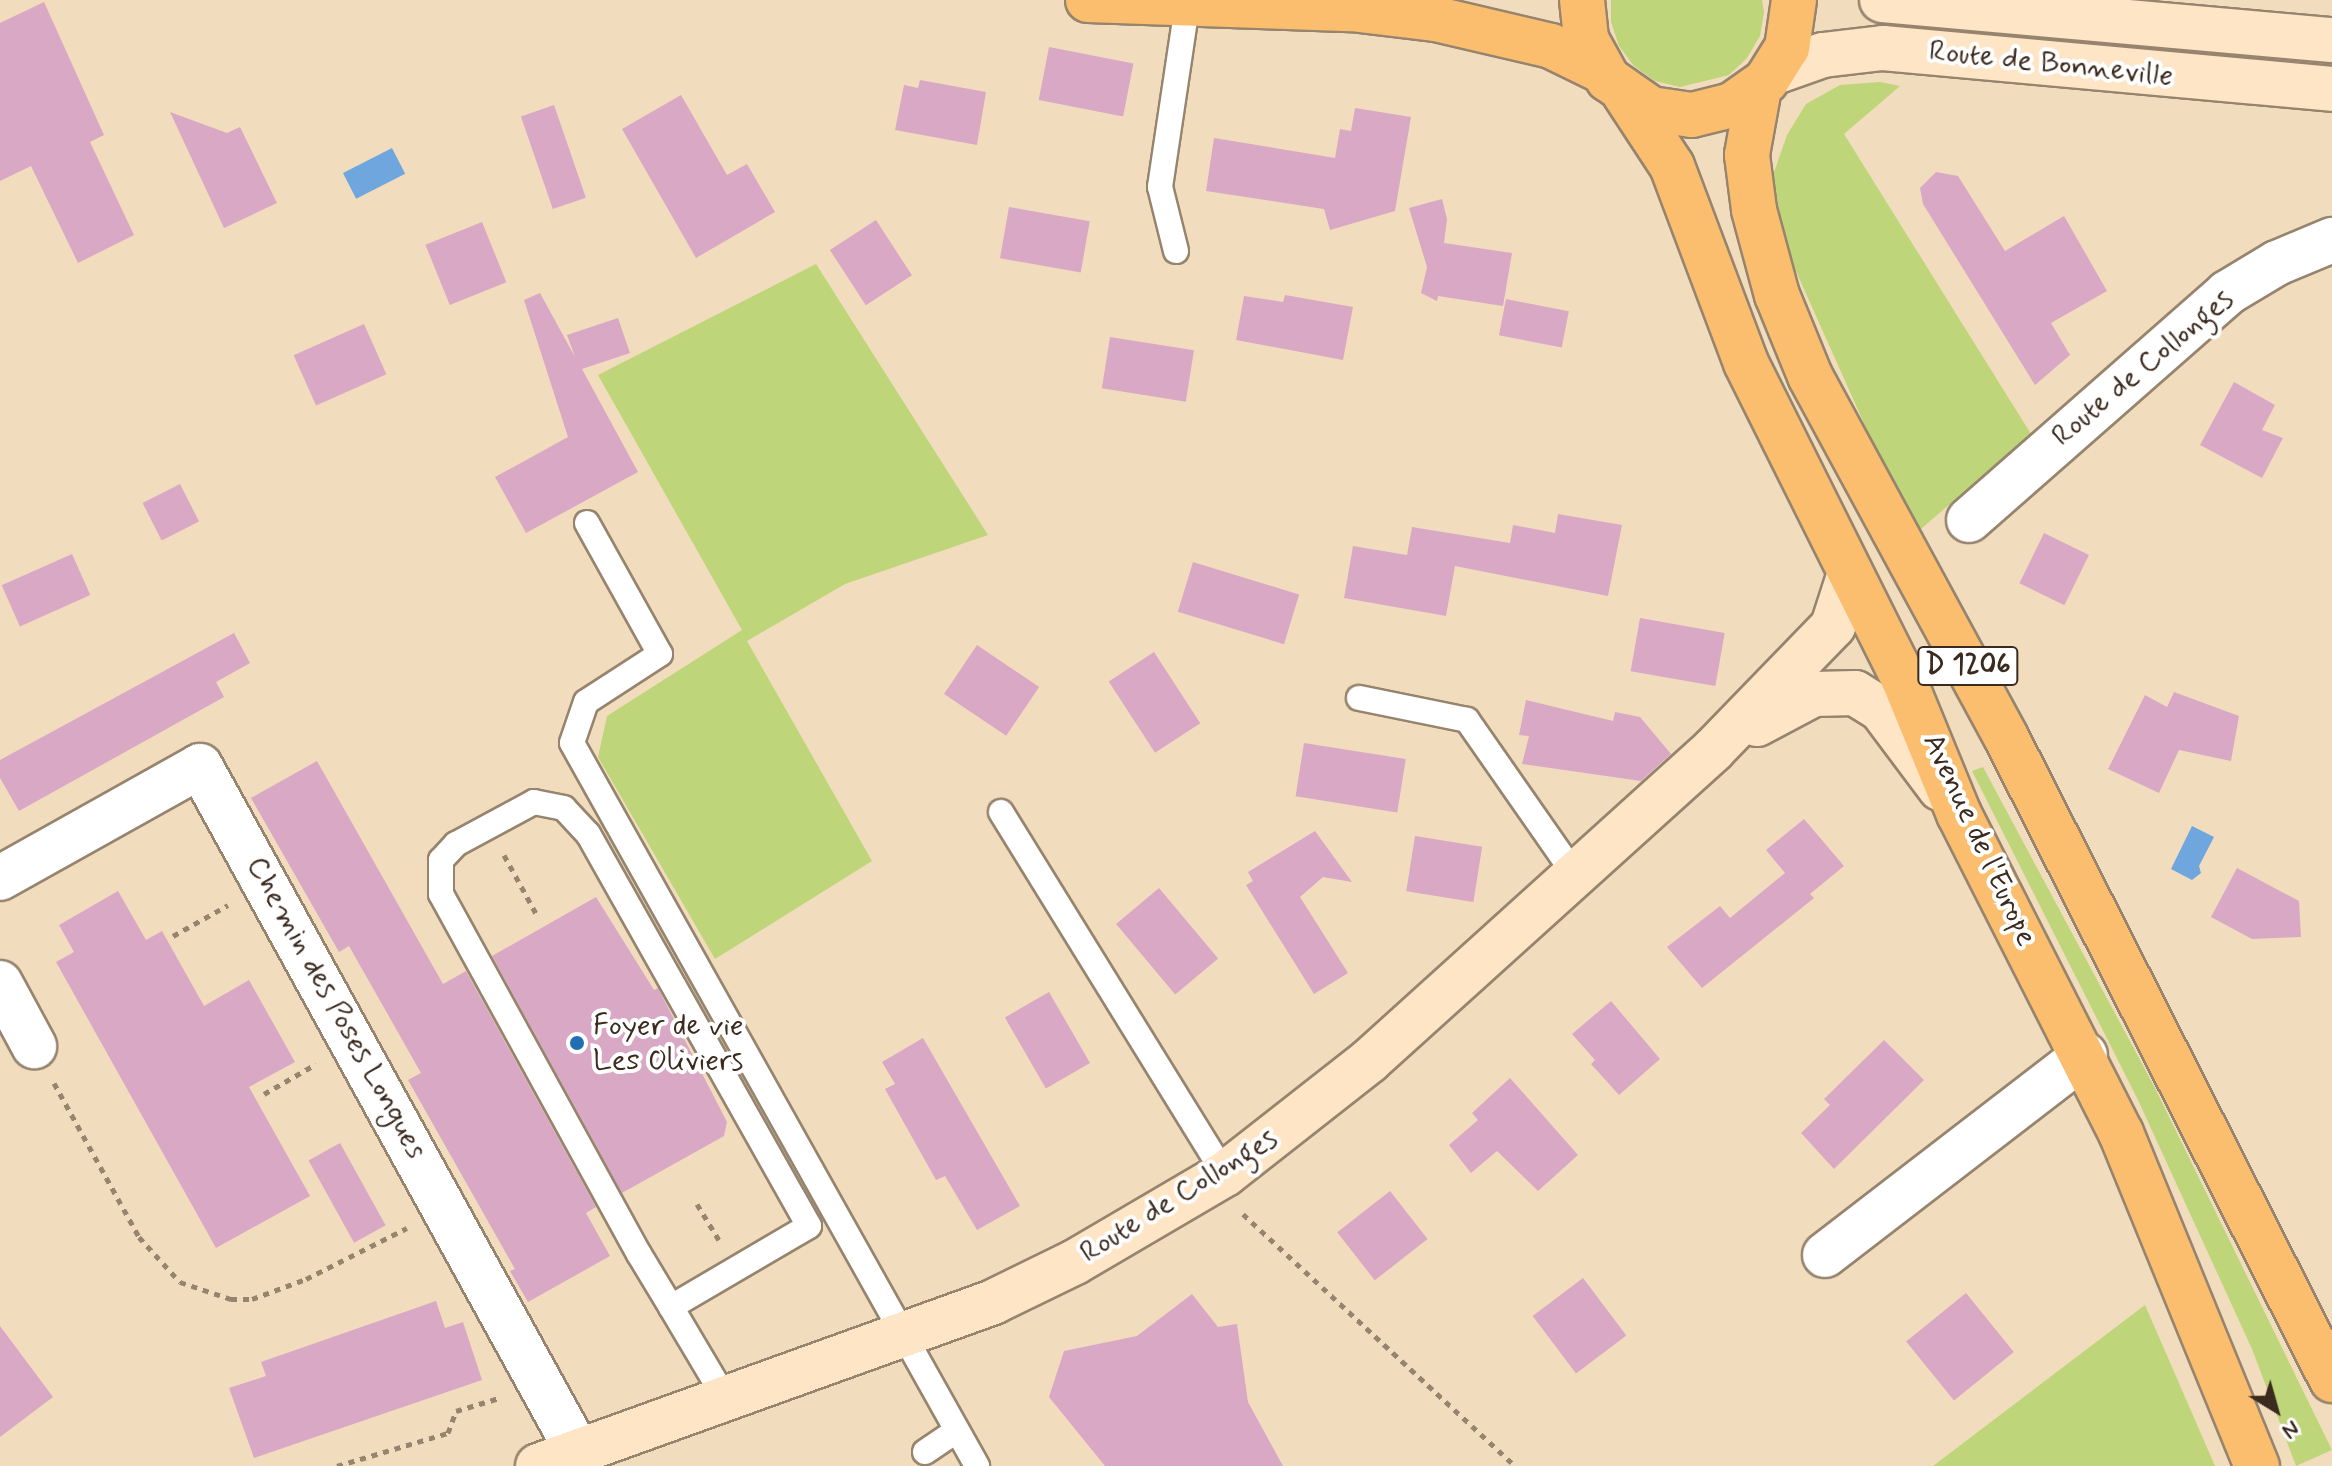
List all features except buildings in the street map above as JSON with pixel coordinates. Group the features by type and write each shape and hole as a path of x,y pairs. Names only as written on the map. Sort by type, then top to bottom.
{"main road":[{"path":"1088,0 1187,6 1351,9 1461,22 1551,46 1613,82 1651,109 1692,115 1723,109 1766,80 1787,48 1794,0"},
{"name":"Avenue de l'Europe","path":"1582,0 1586,39 1681,184 1720,305 1924,723 1959,814 2085,1055 2201,1318 2257,1466"},
{"name":"D 1206","path":"1766,80 1747,155 1754,210 1777,295 1810,376 2006,737 2091,914 2224,1162 2332,1380"}],"street":[{"name":"Route de Bonneville","path":"1882,0 2332,40"},
{"name":"Route de Bonneville","path":"1766,80 1823,55 1883,48 2332,89"},
{"name":"Route de Collonges","path":"1969,520 2227,293 2277,263 2332,240"},
{"name":"Route de Collonges","path":"558,1459 993,1302 1075,1262 1217,1179 1369,1061 1713,750 1833,626 1850,573"},
{"name":"Route de Collonges","path":"1713,750 1799,700 1838,691 1855,693 1890,720 1959,814"},
{"name":"Chemin des Poses Longues","path":"0,878 200,766 447,1207 542,1385 558,1459"},
{"path":"0,983 34,1046"},
{"path":"1825,1255 2085,1055"}],"lane":[{"path":"1176,251 1160,187 1187,6"},
{"path":"587,523 660,654 586,702 572,743 977,1466"},
{"path":"1359,698 1467,720 1575,875"},
{"path":"671,1307 809,1226 580,822 564,808 534,802 456,844 441,860 441,894 671,1307 725,1398"},
{"path":"1001,812 1217,1179"},
{"path":"925,1452 956,1431"}],"path":[{"path":"488,827 538,917"},
{"path":"173,936 267,882"},
{"path":"264,1094 355,1042"},
{"path":"34,1046 139,1237 180,1282 207,1293 252,1299 306,1279 447,1207"},
{"path":"1217,1179 1515,1466"},
{"path":"337,1466 448,1433 456,1411 542,1385"}],"green space":[{"path":"1611,0 1762,0 1764,12 1760,36 1747,58 1729,75 1680,87 1655,81 1634,66 1619,46 1611,22"},
{"path":"1880,82 1900,86 1844,134 2031,434 1914,535 1786,249 1772,178 1787,135 1806,104 1840,85"},
{"path":"816,264 988,535 845,584 747,641 872,861 715,959 598,757 607,716 742,630 598,375"},
{"path":"1983,767 2155,1088 2332,1450 2296,1466 2252,1349 2138,1100 1972,771"},
{"path":"2145,1305 2215,1466 1933,1466"}],"water":[{"path":"392,148 405,174 356,199 343,173"},
{"path":"2192,826 2214,837 2199,866 2201,873 2192,880 2171,869"}],"place":[{"name":"Foyer de vie Les Oliviers","path":"577,1043"}]}
